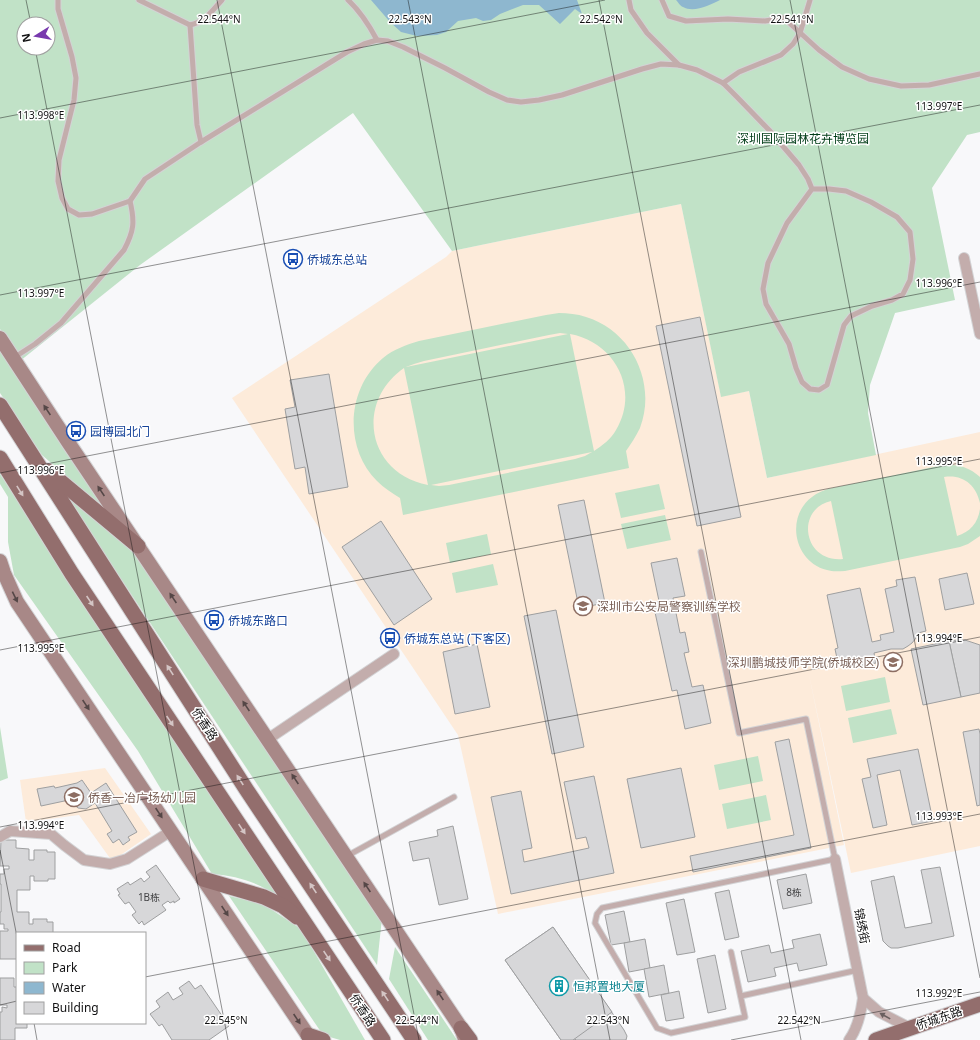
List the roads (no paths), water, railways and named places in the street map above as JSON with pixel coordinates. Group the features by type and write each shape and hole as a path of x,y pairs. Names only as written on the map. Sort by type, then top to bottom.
{"main road":[{"path":"0,338 465,1036"},
{"name":"侨香路","path":"0,405 246,789 414,1040"},
{"name":"侨香路","path":"0,458 76,580 383,1040"},
{"path":"37,461 138,546"},
{"path":"0,561 18,602 171,832 310,1038 323,1040"},
{"path":"203,879 264,897 283,906 305,923"},
{"name":"侨城东路","path":"876,1040 980,1004"}],"street":[{"path":"964,258 980,334"},
{"path":"268,739 394,654"},
{"path":"0,837 10,831 51,834 84,860 110,864 127,859 171,832"},
{"name":"锦绣街","path":"835,859 863,998 859,1020 853,1035 849,1040"},
{"path":"863,998 879,1012 910,1028"}],"lane":[{"path":"58,0 58,9 72,57 76,78 74,100 59,160 58,181 62,198 68,209 79,215 92,214 130,201 145,179 347,52 377,40 388,41 403,47 489,92 507,100 521,102 562,95 661,64 679,65 697,70 723,83 769,130 799,165 808,179 812,189"},
{"path":"139,0 190,25 197,24 204,20 222,0"},
{"path":"348,0 358,9 377,40"},
{"path":"629,0 631,10 647,33 679,65"},
{"path":"662,0 669,16 686,21 728,19 765,21 784,18 819,50 842,67 868,79 901,86 929,85 980,74"},
{"path":"723,83 739,72 781,55 793,44 800,32 810,0"},
{"path":"190,25 197,125 202,142"},
{"path":"812,189 846,190 871,202 897,218 910,232 913,259 910,280 903,294 892,300 872,306 851,316 844,325 827,385 820,390 810,389 802,382 789,344 766,304 763,289 768,263 787,223 812,189"},
{"path":"13,359 61,323 124,250 131,237 133,226 133,212 130,201"},
{"path":"701,552 739,733 806,719 835,859 602,908 597,914 595,923 658,1028 671,1033 745,1017 731,952"},
{"path":"346,856 454,797"},
{"path":"741,996 858,970"}],"water":[{"path":"371,0 577,0 582,14 575,9 560,24 539,5 523,5 500,14 491,20 483,21 476,18 458,21 446,32 437,35 417,36 401,32"},
{"path":"676,0 720,0 702,8 687,9 680,5"}],"place":[{"name":"侨城东总站","path":"293,259"},
{"name":"园博园北门","path":"76,431"},
{"name":"深圳市公安局警察训练学校","path":"583,606"},
{"name":"侨城东路口","path":"214,620"},
{"name":"侨城东总站 (下客区)","path":"390,638"},
{"name":"深圳鹏城技师学院(侨城校区)","path":"893,662"},
{"name":"侨香一冶广场幼儿园","path":"74,797"},
{"name":"恒邦置地大厦","path":"559,986"}],"park label":[{"name":"深圳国际园林花卉博览园","path":"803,138"}]}
